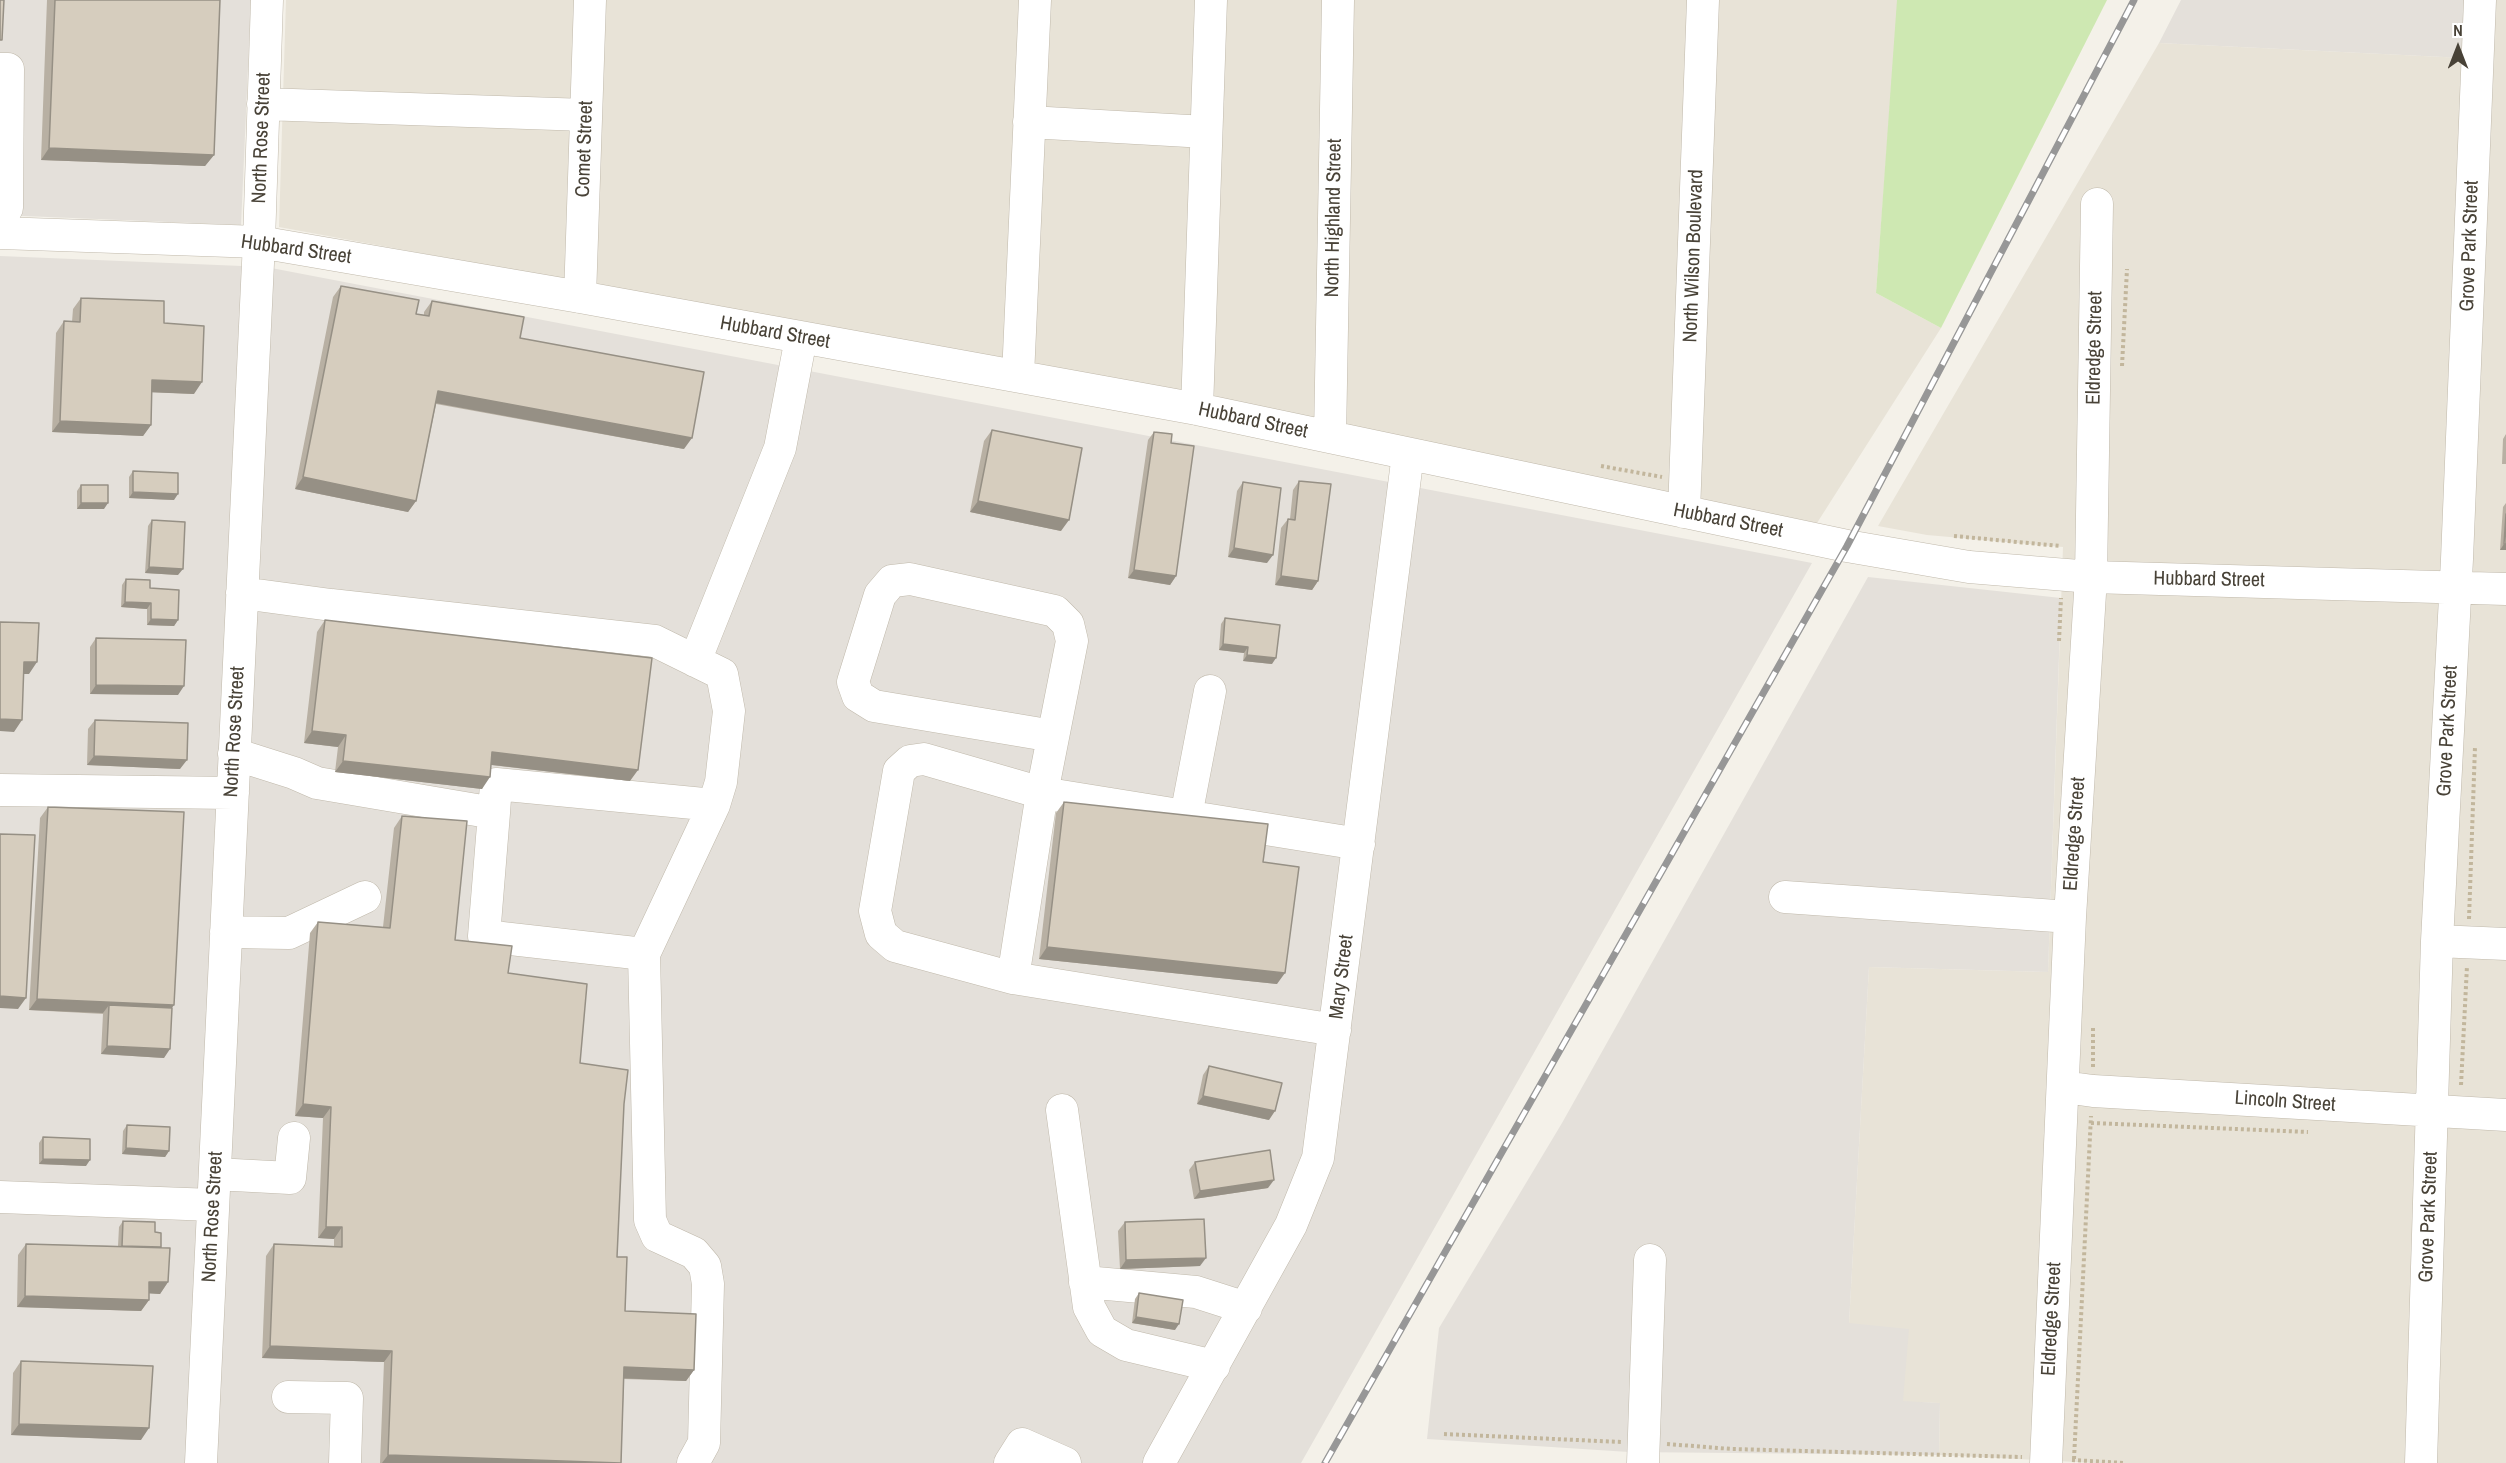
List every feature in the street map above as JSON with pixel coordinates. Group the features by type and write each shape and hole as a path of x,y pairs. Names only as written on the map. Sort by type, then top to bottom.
{"street":[{"name":"North Rose Street","path":"201,1463 259,242 267,0"},
{"name":"Comet Street","path":"580,297 590,0"},
{"path":"1018,376 1035,0"},
{"path":"1197,409 1211,0"},
{"name":"North Highland Street","path":"1330,437 1338,0"},
{"name":"North Wilson Boulevard","path":"1684,512 1704,0"},
{"name":"Grove Park Street","path":"2421,1463 2437,941 2456,586 2480,0"},
{"path":"0,69 8,69 8,104 7,208 0,218"},
{"path":"263,104 586,115"},
{"path":"1029,122 1206,132"},
{"name":"Eldredge Street","path":"2056,1460 2051,1322 2078,1089 2070,917 2091,577 2097,204"},
{"name":"Hubbard Street","path":"0,233 259,242 580,297 801,339 1197,409 1847,546 1969,567 2091,577 2506,589"},
{"path":"695,661 780,448 801,339"},
{"name":"Mary Street","path":"1159,1463 1291,1225 1318,1158 1408,454"},
{"path":"1013,978 1042,793 1072,641 1068,624 1055,611 910,579 892,581 880,595 853,682 858,696 874,706 1053,736"},
{"path":"242,593 655,641 722,674 729,711 721,782 714,805 644,954 650,1220 657,1236 694,1253 705,1266 708,1284 704,1443 693,1463"},
{"path":"1186,816 1210,691"},
{"path":"234,754 294,773 317,783 494,813"},
{"path":"1335,1030 1013,978 894,946 881,934 874,911 898,771 910,761 924,759 1042,793 1359,844"},
{"path":"644,954 484,936 496,784 714,805"},
{"path":"0,790 232,793"},
{"path":"226,932 289,933 365,897"},
{"path":"1785,897 2070,917"},
{"path":"2437,941 2506,944"},
{"name":"Lincoln Street","path":"2078,1089 2506,1115"},
{"path":"1062,1110 1089,1307 1102,1331 1126,1345 1214,1366"},
{"path":"214,1174 290,1178 294,1138"},
{"path":"0,1197 213,1205"},
{"path":"1643,1453 1650,1260"},
{"path":"1085,1282 1196,1292 1246,1308"},
{"path":"288,1397 347,1398 345,1463"},
{"path":"1010,1463 1022,1444 1065,1463"}],"path":[{"path":"2461,1085 2475,744"},
{"path":"2056,1460 2091,1123 2078,1089"},
{"path":"2091,1123 2314,1132"},
{"path":"1444,1434 1643,1453 1732,1449 2125,1463"}],"shaded area":[{"path":"0,0 251,0 241,225 0,215"},
{"path":"286,0 1898,0 1876,293 1941,328 1817,523 1207,398 279,227"},
{"path":"2181,0 2467,0 2464,58 2159,43"},
{"path":"2467,0 2506,0 2506,1463 2096,1463 1939,1455 1940,1403 1903,1402 1849,1323 1869,967 2048,972 2063,547 1927,535 1878,526 2159,43 2464,58"},
{"path":"0,256 266,267 1812,563 1301,1463 0,1463"},
{"path":"1868,577 2061,598 2048,972 1869,967 1849,1323 1909,1329 1903,1401 1940,1403 1939,1455 1629,1452 1427,1439 1439,1328 1562,1123"}],"green space":[{"path":"1897,0 2107,0 1941,328 1876,293"}],"building":[{"path":"0,0 4,0 2,40 0,40"},
{"path":"55,0 220,0 214,155 49,148"},
{"path":"341,286 419,300 416,314 429,316 432,301 524,317 520,338 704,372 692,438 438,391 416,501 303,477"},
{"path":"81,298 164,301 164,323 204,326 202,382 152,380 151,425 60,421 64,321 80,322"},
{"path":"992,430 1082,448 1069,520 978,501"},
{"path":"1154,432 1172,434 1171,443 1194,446 1176,576 1134,570"},
{"path":"133,471 178,473 178,494 133,492"},
{"path":"1299,481 1331,484 1318,581 1281,576 1288,519 1295,520"},
{"path":"1243,482 1281,488 1273,555 1234,548"},
{"path":"81,485 108,485 108,503 81,503"},
{"path":"2506,514 2506,544 2504,544"},
{"path":"152,520 185,522 183,569 149,567"},
{"path":"126,579 150,580 150,588 179,590 178,620 151,619 151,603 125,602"},
{"path":"1225,618 1280,625 1276,658 1247,655 1248,647 1223,644"},
{"path":"325,620 652,658 638,770 492,752 490,777 343,761 346,735 312,731"},
{"path":"0,622 39,623 37,662 24,662 22,720 0,719"},
{"path":"96,638 186,640 184,686 96,685"},
{"path":"95,720 188,723 187,760 94,756"},
{"path":"1064,802 1268,824 1263,862 1299,867 1285,973 1047,947"},
{"path":"48,807 184,812 174,1005 37,999"},
{"path":"402,816 467,821 455,940 512,946 508,973 587,984 580,1063 628,1070 624,1104 617,1257 627,1257 625,1311 696,1314 694,1370 624,1367 621,1463 388,1455 392,1351 270,1346 274,1244 342,1247 342,1227 326,1227 331,1107 303,1104 318,922 390,928"},
{"path":"0,834 35,835 26,998 0,996"},
{"path":"109,1005 172,1008 170,1049 107,1046"},
{"path":"1209,1066 1282,1083 1275,1111 1203,1096"},
{"path":"127,1125 170,1127 169,1151 126,1148"},
{"path":"43,1137 90,1139 90,1160 43,1159"},
{"path":"1270,1150 1274,1180 1200,1191 1195,1162"},
{"path":"1204,1219 1206,1258 1126,1260 1125,1222"},
{"path":"123,1221 155,1222 155,1232 161,1233 161,1247 122,1246"},
{"path":"26,1244 170,1248 168,1282 149,1282 149,1300 25,1296"},
{"path":"1139,1293 1183,1300 1179,1324 1136,1317"},
{"path":"21,1361 153,1366 149,1428 19,1424"}],"railway":[{"path":"1325,1463 1847,546 2134,0"}]}
